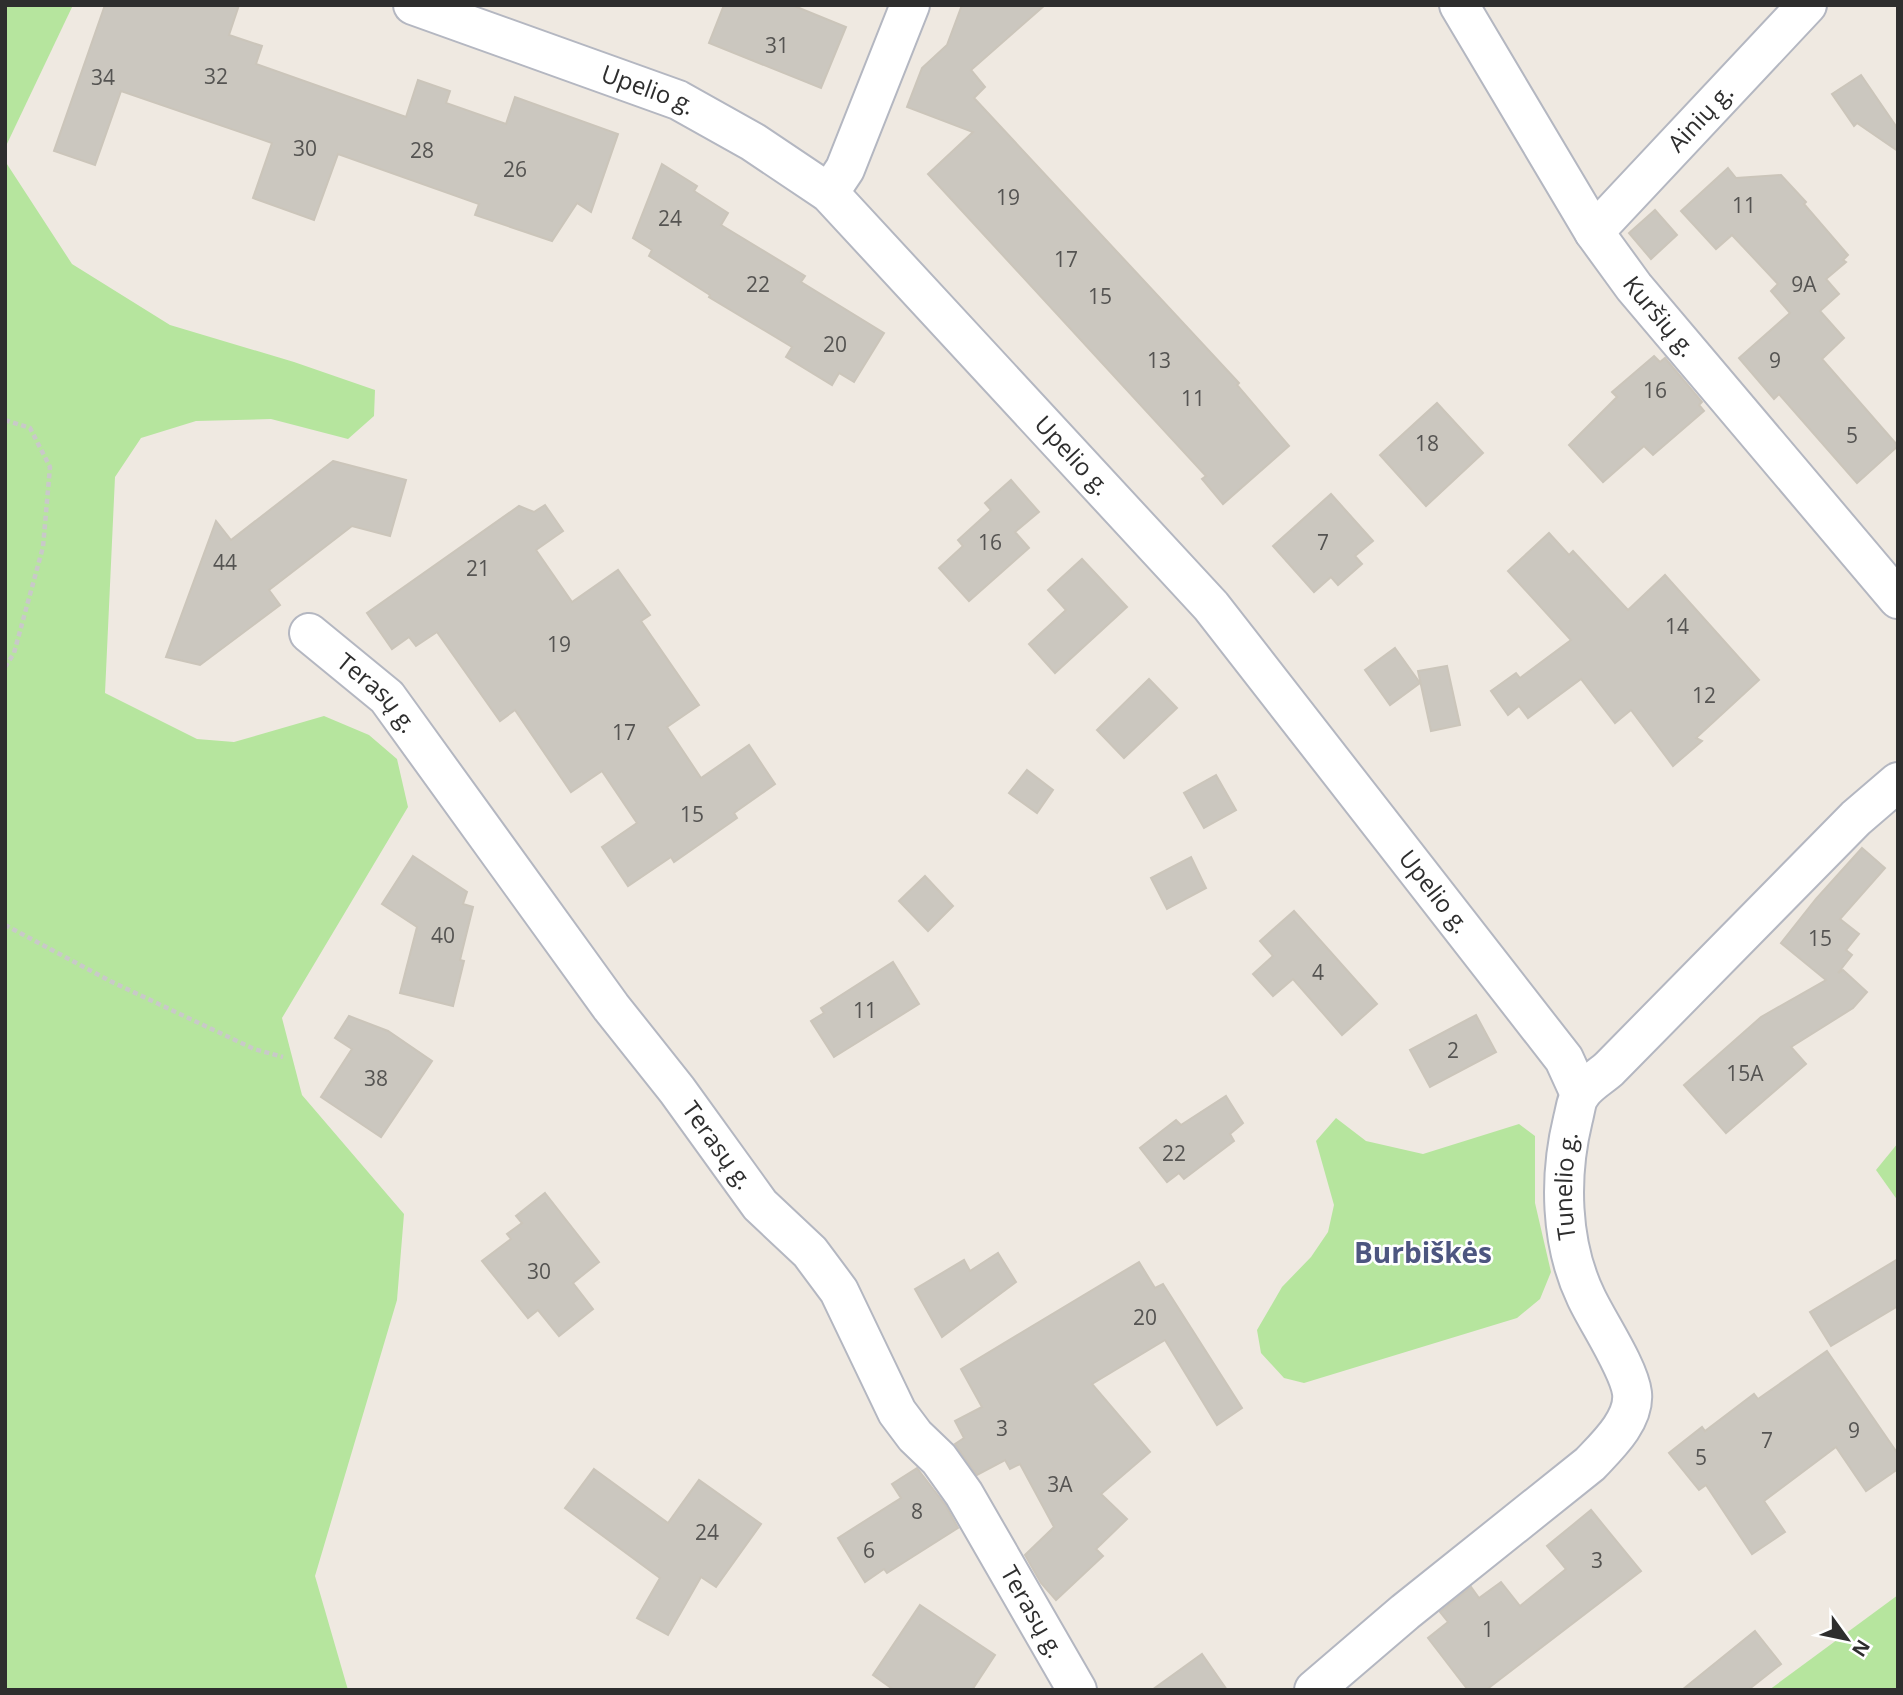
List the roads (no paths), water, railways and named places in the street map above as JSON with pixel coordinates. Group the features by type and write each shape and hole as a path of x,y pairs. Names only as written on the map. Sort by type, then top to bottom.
{"street":[{"name":"Upelio g.","path":"413,5 678,100 753,142 829,193 1211,606 1564,1059 1580,1094"},
{"path":"829,193 845,169 910,5"},
{"name":"Kuršių g.","path":"1459,5 1594,232 1634,287 1898,599"},
{"name":"Ainių g.","path":"1594,232 1807,5"},
{"name":"Terasų g.","path":"309,634 387,697 611,1007 677,1090 760,1205 810,1252 839,1291 897,1412 915,1436 939,1459 964,1494 1077,1690"},
{"name":"Tunelio g.","path":"1314,1690 1405,1612 1590,1464 1614,1440 1628,1415 1632,1395 1627,1375 1584,1294 1570,1254 1565,1210 1570,1134 1580,1094 1609,1069 1857,818 1898,782"}],"district":[{"name":"Burbiškės","path":"1423,1253"}]}
